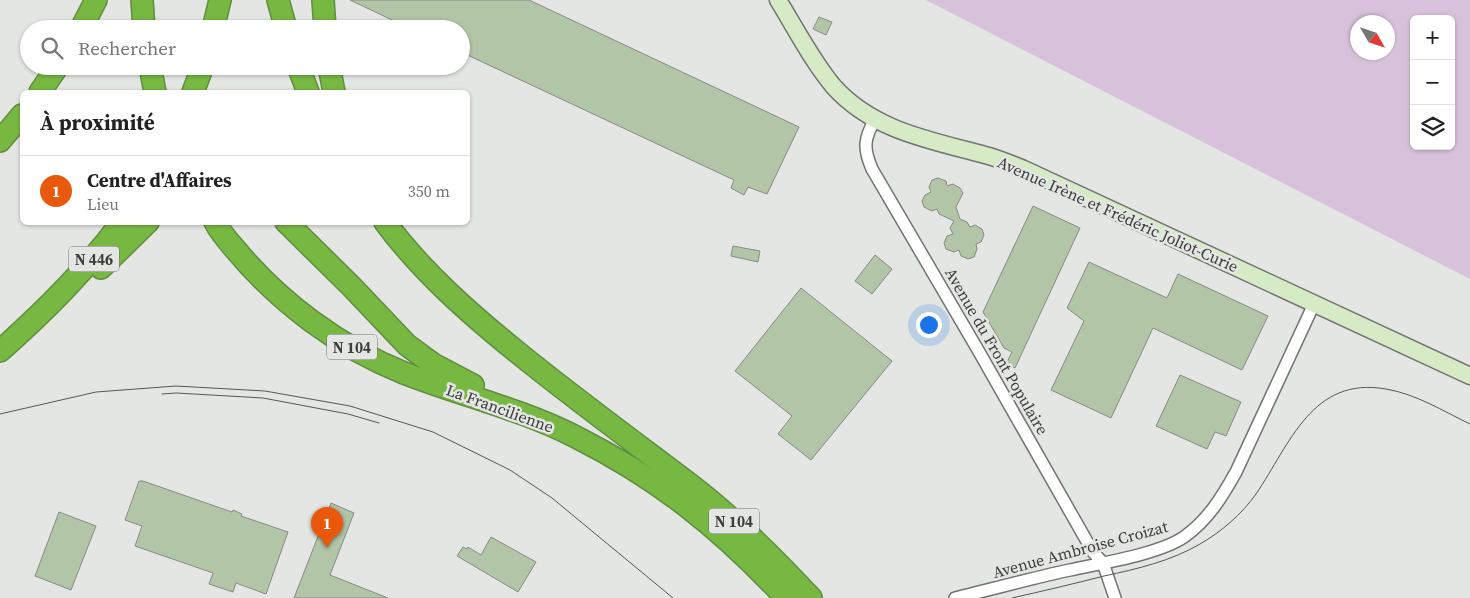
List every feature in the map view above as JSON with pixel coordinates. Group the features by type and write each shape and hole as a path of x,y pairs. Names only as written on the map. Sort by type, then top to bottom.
{"highway":[{"path":"86,20 96,0"},
{"path":"142,0 143,20"},
{"path":"215,20 220,0"},
{"path":"278,0 284,20"},
{"path":"323,0 324,20"},
{"path":"41,90 52,75"},
{"path":"194,90 199,75"},
{"path":"301,75 307,90"},
{"path":"331,75 334,90"},
{"path":"0,141 20,117"},
{"name":"N 446","path":"0,351 64,292 96,256 120,225"},
{"path":"64,292 84,284 145,225"},
{"name":"La Francilienne","path":"216,225 265,282 289,304 342,341 369,357 404,373 500,408 519,413 572,435 640,472 730,541 786,598"},
{"path":"289,225 351,286 406,345 433,364 458,378 504,398 519,413"},
{"name":"N 104","path":"396,231 446,290 502,340 571,396 693,487 776,560 811,598"}],"main road":[{"name":"Avenue Irène et Frédéric Joliot-Curie","path":"778,0 817,63 834,86 857,107 875,119 911,136 986,155 1024,169 1470,376"}],"street":[{"name":"Avenue du Front Populaire","path":"875,119 868,132 865,144 866,156 872,169 940,283 1093,552 1103,563 1115,598"},
{"name":"Avenue Ambroise Croizat","path":"955,598 1103,563 1169,545 1198,527 1222,497 1236,472 1314,304"}],"shaded area":[{"path":"926,0 1470,0 1470,279"}],"building":[{"path":"350,0 529,0 799,127 767,194 748,187 744,195 731,188 734,180 470,56 470,20 392,20"},
{"path":"819,17 832,22 826,35 813,29"},
{"path":"938,178 946,181 947,186 953,184 960,188 963,193 956,207 960,219 967,222 970,227 975,225 982,229 984,235 981,242 976,244 977,249 974,257 968,259 961,256 959,250 954,252 946,249 944,243 947,236 953,234 950,228 954,221 939,214 937,209 932,211 924,207 922,201 925,195 931,192 929,187 932,180"},
{"path":"1033,206 1080,228 1015,368 1006,364 1012,352 1004,348 983,312"},
{"path":"733,246 760,251 758,262 731,256"},
{"path":"875,255 892,269 872,294 855,281"},
{"path":"1089,262 1167,298 1178,274 1268,316 1242,370 1153,328 1111,418 1051,390 1084,321 1067,308"},
{"path":"801,288 892,361 811,460 778,434 792,416 735,371"},
{"path":"1180,375 1241,402 1226,436 1215,432 1207,449 1156,426"},
{"path":"139,481 232,512 233,510 242,514 241,516 288,532 266,594 236,583 233,592 209,584 213,573 135,546 142,526 125,520"},
{"path":"331,503 354,513 330,575 388,598 294,598"},
{"path":"59,512 96,526 71,590 35,576"},
{"path":"491,537 536,562 518,592 457,556 463,547 467,549 468,547 481,555"}],"tram line":[{"path":"0,414 96,392 176,386 265,391 350,406 433,432 510,470 552,498 673,598"},
{"path":"1012,598 1154,564 1189,550 1208,539 1231,522 1244,509 1306,418 1321,403 1339,393 1361,388 1397,391 1429,403 1470,424"},
{"path":"162,394 176,393 263,398 348,414 379,423"}],"place":[{"name":"Centre d'Affaires","path":"327,548"}]}
